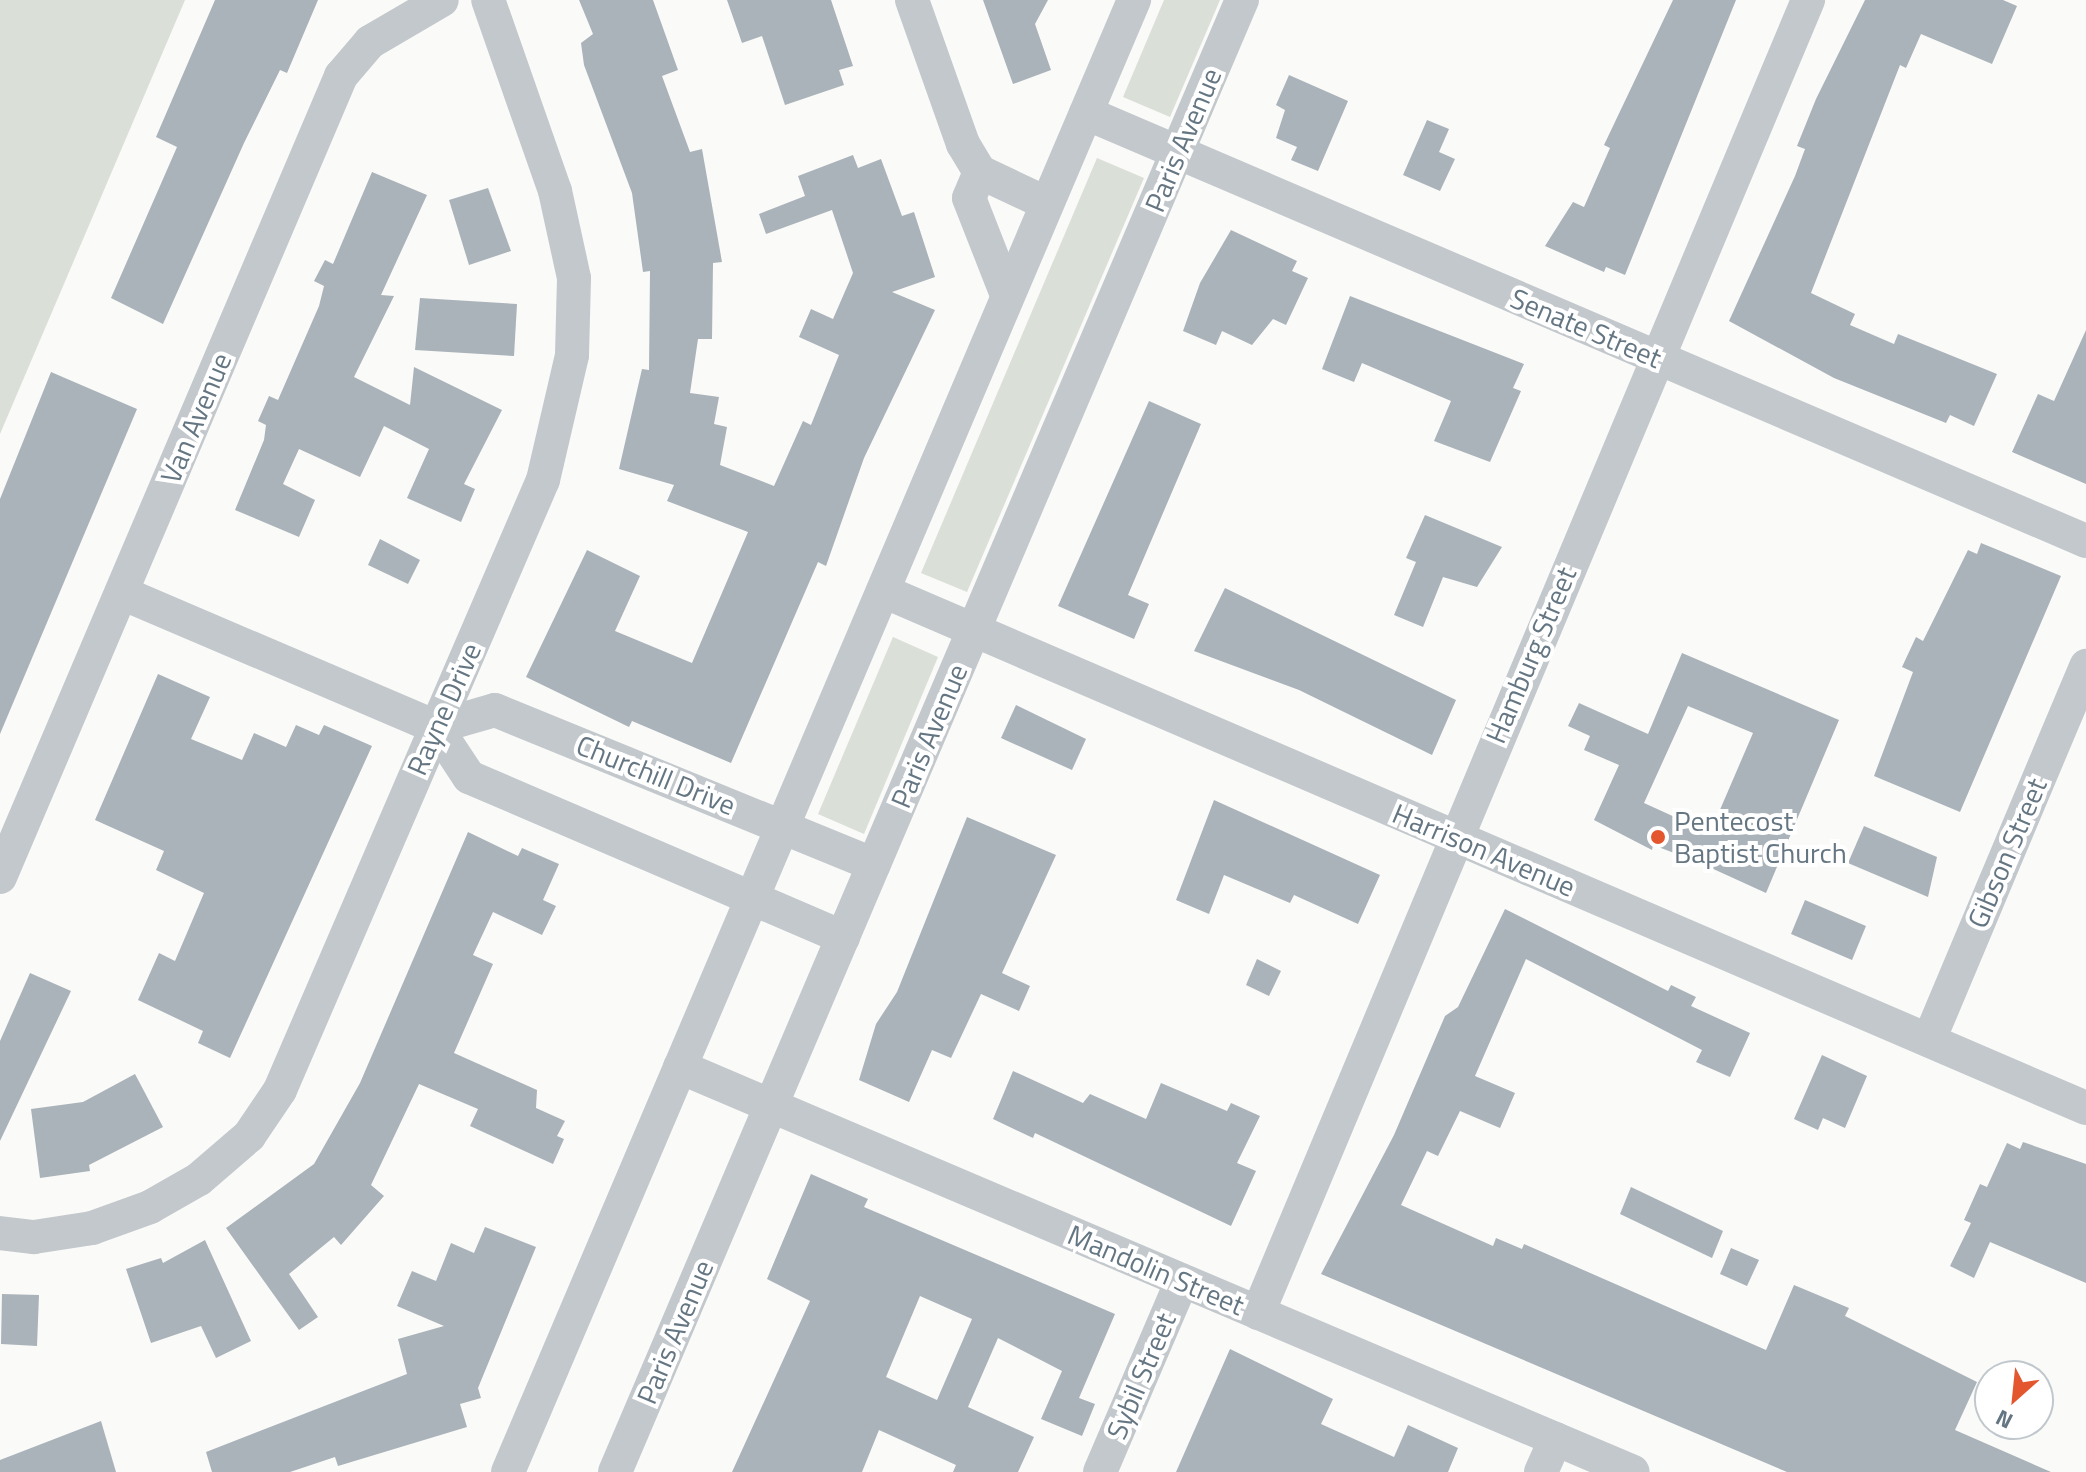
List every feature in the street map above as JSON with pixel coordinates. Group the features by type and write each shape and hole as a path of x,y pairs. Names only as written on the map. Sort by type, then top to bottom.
{"street":[{"name":"Van Avenue","path":"0,877 341,76 370,42 442,0"},
{"name":"Rayne Drive","path":"0,1233 34,1237 92,1228 150,1207 199,1179 249,1136 280,1090 543,480 572,355 574,278 555,191 488,0"},
{"path":"912,0 963,144 980,172 1046,203"},
{"path":"508,1472 1134,0"},
{"name":"Paris Avenue","path":"615,1472 1242,0"},
{"name":"Hamburg Street","path":"1258,1313 1654,357 1808,0"},
{"name":"Senate Street","path":"1086,113 2086,541"},
{"path":"980,172 969,198 1007,295"},
{"name":"Harrison Avenue","path":"883,591 2086,1108"},
{"path":"122,593 436,727 469,777 843,937"},
{"name":"Gibson Street","path":"1929,1040 2086,666"},
{"name":"Churchill Drive","path":"436,727 495,710 874,865"},
{"name":"Mandolin Street","path":"680,1067 1633,1472"},
{"name":"Sybil Street","path":"1100,1472 1182,1281"},
{"path":"1541,1472 1556,1439"}],"shaded area":[{"path":"0,0 185,0 0,434"},
{"path":"1164,0 1220,0 1170,117 1123,97"},
{"path":"1097,158 1144,178 967,592 921,573"},
{"path":"893,637 938,657 864,834 818,814"}],"building":[{"path":"215,0 318,0 287,73 280,70 244,143 163,324 111,298 177,147 156,137"},
{"path":"579,0 653,0 678,70 662,76 690,152 702,149 722,262 713,263 712,339 698,339 690,393 719,397 714,424 727,427 720,465 774,486 803,421 811,425 839,355 799,337 811,309 833,319 853,273 832,210 766,234 759,214 805,196 798,176 853,155 858,168 881,159 902,216 914,212 935,277 892,292 935,310 864,458 826,566 818,562 731,763 632,721 629,727 526,677 587,550 640,576 615,631 692,663 748,532 667,501 674,485 619,469 642,369 649,370 650,271 643,272 632,193 584,65 581,43 593,34"},
{"path":"727,0 831,0 853,66 839,70 844,85 785,105 762,36 742,43"},
{"path":"983,0 1048,0 1035,24 1051,70 1013,84"},
{"path":"1673,0 1736,0 1625,275 1606,267 1604,272 1545,246 1573,202 1584,207 1610,148 1604,145"},
{"path":"1865,0 2003,0 2017,6 1992,64 1921,34 1906,68 1900,65 1811,293 1855,314 1850,325 1894,344 1898,334 1997,374 1974,426 1950,415 1946,423 1834,378 1729,321 1795,176 1805,149 1797,146 1816,99"},
{"path":"1289,75 1348,101 1318,171 1291,160 1297,147 1276,138 1285,110 1276,105"},
{"path":"1427,120 1449,129 1439,152 1455,159 1440,191 1403,175"},
{"path":"372,172 427,195 381,295 394,296 354,377 410,405 414,367 502,410 464,484 475,489 461,522 407,498 429,449 384,426 360,477 299,449 283,484 315,500 299,537 235,510 264,440 266,425 258,421 269,396 278,400 319,306 324,286 314,281 325,260 333,264"},
{"path":"488,188 511,251 469,265 449,200"},
{"path":"1231,230 1297,261 1292,271 1308,278 1286,325 1273,319 1252,345 1222,331 1216,345 1183,331 1200,283"},
{"path":"1350,296 1524,364 1513,388 1521,391 1490,462 1434,441 1451,401 1362,363 1354,382 1322,369"},
{"path":"420,298 517,304 514,356 415,350"},
{"path":"2086,330 2086,484 2012,452 2038,394 2054,401"},
{"path":"51,372 137,409 0,734 0,499"},
{"path":"1149,401 1201,424 1128,595 1149,604 1134,639 1058,606"},
{"path":"1425,515 1502,547 1477,587 1443,577 1423,627 1394,615 1416,562 1406,558"},
{"path":"380,539 420,560 408,584 368,565"},
{"path":"1981,543 2061,576 1960,812 1874,776 1913,672 1902,667 1916,637 1923,641 1968,550 1977,554"},
{"path":"1225,588 1456,700 1432,755 1299,690 1194,651"},
{"path":"1682,653 1839,720 1766,893 1653,845 1652,850 1594,820 1619,765 1584,750 1590,736 1568,726 1579,703 1648,734","holes":["1688,706 1753,733 1710,833 1644,803"]},
{"path":"158,674 210,697 191,739 242,760 254,733 286,747 296,725 319,735 324,725 372,746 230,1058 198,1043 203,1031 138,1000 159,953 175,961 204,893 156,870 164,851 95,820"},
{"path":"1016,705 1086,739 1072,770 1001,738"},
{"path":"1214,800 1380,875 1358,924 1294,895 1290,903 1224,875 1209,914 1176,900"},
{"path":"967,817 1056,855 1002,973 1030,986 1019,1011 981,994 951,1058 932,1050 909,1102 859,1080 876,1024 897,992"},
{"path":"1864,826 1937,857 1928,897 1848,863"},
{"path":"468,832 518,856 522,848 559,864 543,900 556,906 542,935 493,912 473,955 493,964 454,1053 537,1090 536,1108 565,1121 557,1136 564,1139 553,1164 470,1126 478,1109 419,1084 371,1185 384,1196 341,1245 334,1237 289,1274 318,1317 299,1330 226,1228 314,1164 360,1083"},
{"path":"1805,900 1866,926 1852,960 1791,934"},
{"path":"1505,909 1668,991 1671,985 1696,997 1691,1006 1750,1033 1730,1077 1696,1062 1702,1050 1526,959 1475,1076 1515,1093 1500,1128 1460,1111 1438,1156 1427,1151 1401,1205 1493,1246 1496,1238 1522,1249 1524,1244 1766,1350 1794,1285 1849,1308 1845,1316 1974,1380 1974,1389 1955,1430 2051,1472 1787,1472 1321,1274 1394,1135 1445,1016 1458,1007"},
{"path":"1257,959 1281,971 1269,996 1246,985"},
{"path":"30,973 71,991 0,1141 0,1041"},
{"path":"1822,1055 1867,1076 1845,1128 1823,1118 1818,1130 1794,1119"},
{"path":"1013,1071 1083,1103 1090,1094 1146,1119 1161,1083 1227,1111 1231,1103 1260,1116 1237,1163 1256,1171 1231,1226 1035,1133 1033,1138 993,1119"},
{"path":"135,1074 163,1127 89,1165 90,1171 40,1178 31,1109 83,1102"},
{"path":"2023,1142 2086,1164 2086,1283 1990,1242 1974,1278 1950,1266 1971,1223 1964,1220 1980,1184 1987,1187 2007,1143 2020,1149"},
{"path":"811,1174 868,1199 864,1207 1115,1314 1079,1398 1095,1404 1082,1436 1041,1419 1062,1371 998,1338 968,1407 1034,1437 1018,1472 953,1472 956,1465 879,1430 862,1472 732,1472 810,1301 767,1279","holes":["920,1296 972,1319 937,1400 886,1377"]},
{"path":"1631,1187 1723,1231 1712,1258 1620,1214"},
{"path":"485,1227 536,1247 478,1388 481,1398 460,1404 467,1427 338,1466 335,1457 290,1472 212,1472 206,1452 407,1374 398,1339 444,1326 397,1306 412,1271 436,1281 451,1243 474,1253"},
{"path":"205,1240 251,1341 216,1358 201,1326 151,1343 126,1269 161,1258 163,1263"},
{"path":"1731,1248 1759,1260 1747,1286 1720,1274"},
{"path":"2,1294 39,1295 37,1346 1,1344"},
{"path":"1230,1349 1333,1399 1321,1424 1394,1457 1408,1425 1458,1448 1448,1472 1176,1472"},
{"path":"101,1421 116,1472 0,1472 0,1460"}],"place":[{"name":"Pentecost Baptist Church","path":"1658,837"}]}
